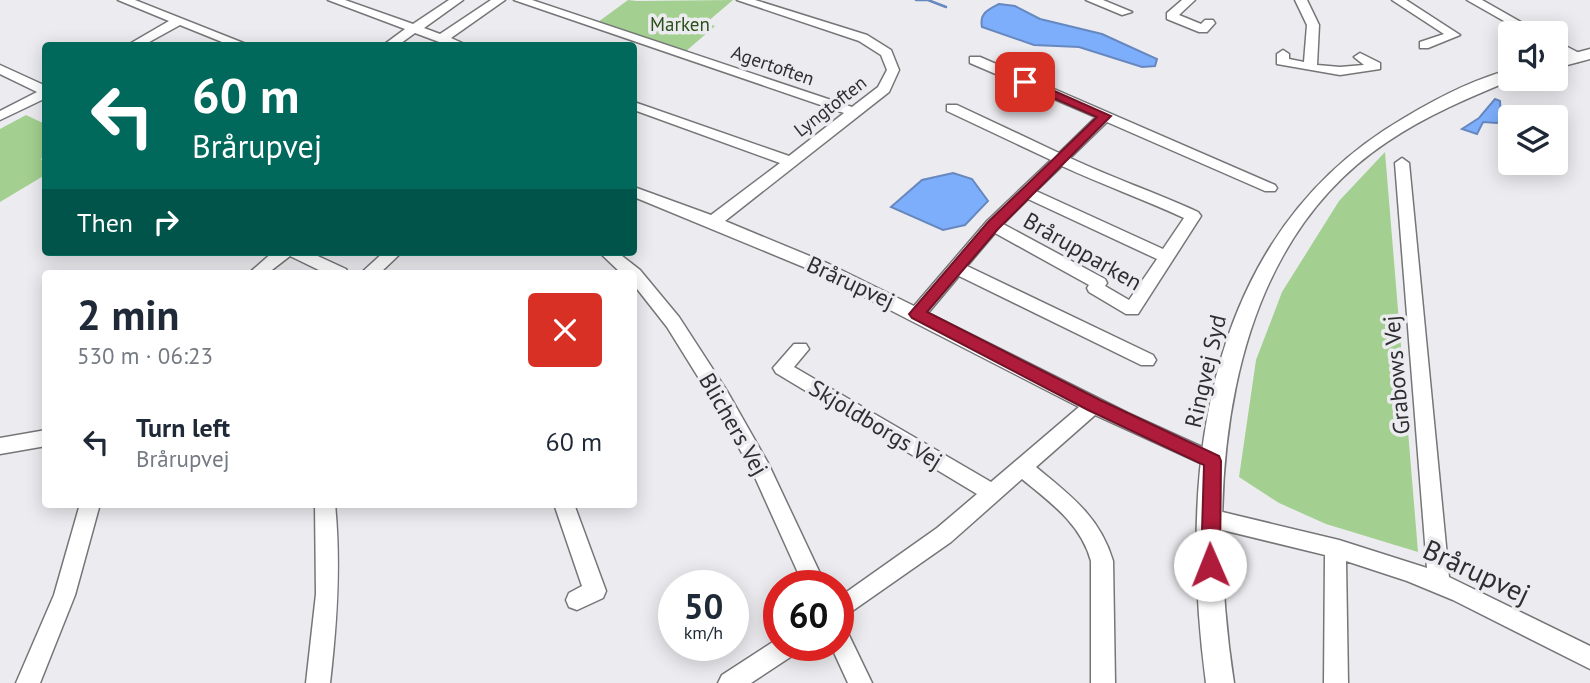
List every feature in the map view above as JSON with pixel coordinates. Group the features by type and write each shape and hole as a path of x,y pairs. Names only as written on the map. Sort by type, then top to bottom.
{"main road":[{"name":"Ringvej Syd","path":"1220,683 1211,605 1210,518 1213,461 1221,397 1243,317 1277,246 1301,212 1340,170 1395,127 1458,94 1498,79"}],"street":[{"path":"124,0 234,42"},
{"path":"334,0 452,42"},
{"path":"394,42 457,0"},
{"path":"442,38 499,0"},
{"name":"Agertoften","path":"520,0 854,113"},
{"name":"Lyngtoften","path":"713,222 884,89 891,79 892,60 887,53 863,38 743,0"},
{"path":"1093,0 1126,12"},
{"path":"1189,0 1171,16 1203,29 1209,23"},
{"path":"1301,0 1313,25 1310,67"},
{"path":"1398,0 1454,35 1424,45"},
{"path":"1473,0 1512,21"},
{"path":"140,42 179,21"},
{"path":"1283,54 1282,61 1310,67 1349,72 1375,66 1360,57"},
{"path":"975,60 1270,188"},
{"path":"0,69 42,90"},
{"path":"0,116 42,94"},
{"path":"637,107 790,162"},
{"name":"Brårupparken","path":"952,108 1122,188 1136,190 1193,216 1132,310 1095,288 1099,283 993,225"},
{"name":"Brårupparken","path":"917,314 993,225 1105,116"},
{"name":"Grabows Vej","path":"1402,163 1439,583"},
{"name":"Brårupparken","path":"1025,192 1167,257"},
{"name":"Brårupvej","path":"637,193 804,260 917,314 1094,405 1213,461"},
{"path":"261,270 279,256"},
{"path":"304,256 334,270"},
{"path":"377,270 390,256"},
{"name":"Blichers Vej","path":"612,256 628,270"},
{"path":"957,268 1147,360"},
{"name":"Blichers Vej","path":"637,279 673,322 720,397 761,469 808,570"},
{"name":"Skjoldborgs Vej","path":"800,349 782,368 992,494"},
{"path":"854,600 944,535 1094,405"},
{"path":"0,446 42,439"},
{"path":"1022,467 1082,519 1099,545 1103,683"},
{"path":"28,683 62,603 83,540 89,508"},
{"path":"318,683 328,600 329,542 325,508"},
{"path":"565,508 595,592 577,600"},
{"name":"Brårupvej","path":"1210,518 1382,562 1439,583 1590,658"},
{"path":"1335,549 1336,683"},
{"path":"730,683 764,661"},
{"path":"849,661 860,683"}],"green space":[{"name":"Marken","path":"628,0 733,0 706,23 715,26 685,52 598,22"},
{"path":"26,115 42,123 42,177 0,202 0,129"},
{"path":"1385,152 1418,552 1326,524 1279,503 1239,477 1256,360 1282,292 1339,201"}],"water":[{"path":"999,4 1015,6 1040,19 1102,34 1157,59 1155,66 1142,67 1079,47 1034,45 982,27 983,15"},
{"path":"1495,99 1500,101 1497,123 1483,122 1477,134 1462,129 1479,118"},
{"path":"953,173 972,179 988,201 965,225 943,230 891,207 922,180"}],"waterway":[{"path":"916,0 927,0"},
{"path":"928,0 946,7"}],"route":[{"path":"1025,82 1105,116 993,225 917,314 1094,405 1213,461 1210,565"}]}
